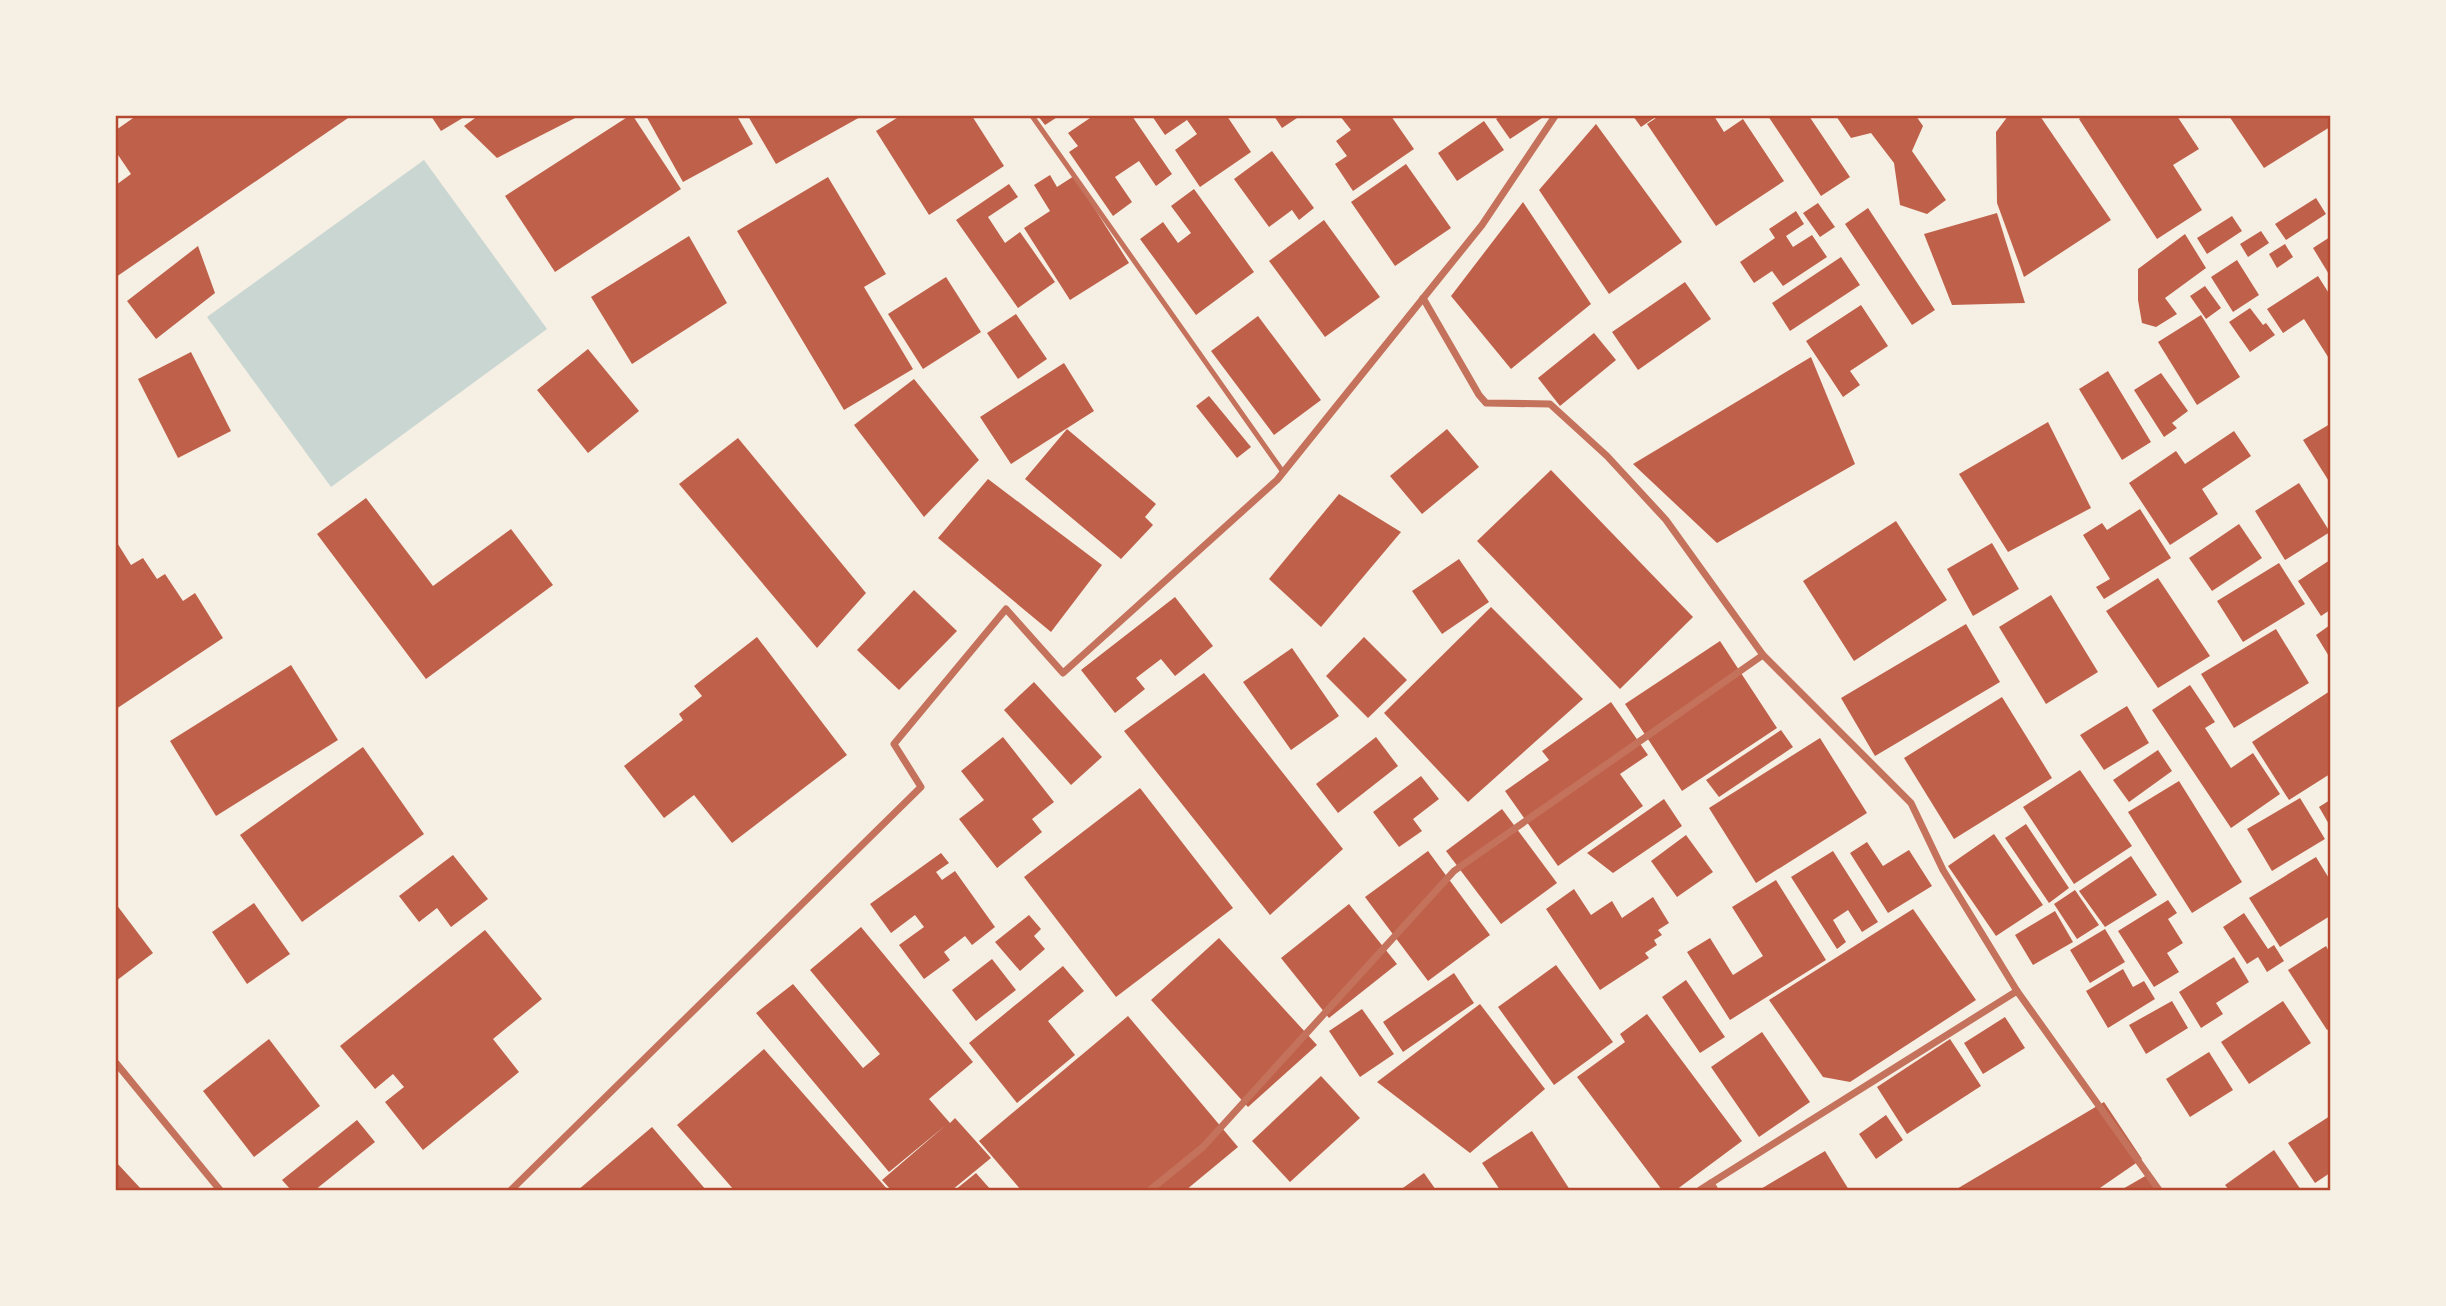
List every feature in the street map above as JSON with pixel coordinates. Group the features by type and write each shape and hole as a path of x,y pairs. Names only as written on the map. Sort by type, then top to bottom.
{"street":[{"path":"511,1191 921,787 894,744 1006,609 1063,673 1277,480 1482,225 1555,116"},
{"path":"1423,298 1486,403 1550,404 1597,447 1666,520 1763,655 1911,803 1943,870 2017,991 2159,1191"},
{"path":"1150,1191 1203,1147 1454,871 1763,655"},
{"path":"1700,1191 1713,1187 2017,991"},
{"path":"116,1063 220,1191"}],"lane":[{"path":"1032,116 1283,472"}],"shaded area":[{"path":"424,160 547,329 331,487 207,317"}],"building":[{"path":"136,116 351,116 116,277 116,185 131,174 116,152 116,130"},
{"path":"431,116 466,116 441,131"},
{"path":"478,116 579,116 497,158 464,126"},
{"path":"629,116 633,116 681,189 555,272 505,196"},
{"path":"646,116 737,116 753,144 683,182"},
{"path":"748,116 862,116 776,164"},
{"path":"900,116 972,116 1004,166 929,215 876,131"},
{"path":"1038,116 1059,116 1045,125"},
{"path":"1093,116 1132,116 1172,174 1156,186 1139,161 1115,177 1132,202 1113,216 1069,152 1078,146 1068,133"},
{"path":"1152,116 1227,116 1251,152 1200,187 1175,150 1197,134 1187,120 1165,135"},
{"path":"1274,116 1300,116 1282,128"},
{"path":"1340,116 1391,116 1414,149 1353,191 1335,164 1347,156 1336,141 1351,130"},
{"path":"1501,116 1545,116 1510,139 1496,119"},
{"path":"1633,116 1657,116 1641,127"},
{"path":"1659,116 1714,116 1724,132 1743,119 1784,181 1716,226 1647,124"},
{"path":"1768,116 1809,116 1850,177 1821,196"},
{"path":"1836,116 1916,116 1923,126 1912,151 1946,200 1927,214 1900,205 1894,163 1871,133 1851,138"},
{"path":"2008,116 2040,116 2111,220 2024,277 1997,203 1996,132"},
{"path":"2084,116 2177,116 2199,149 2173,165 2202,210 2157,239 2079,119"},
{"path":"2229,116 2330,116 2330,127 2264,168"},
{"path":"1484,121 1504,150 1457,181 1438,153"},
{"path":"1596,124 1682,242 1609,294 1539,190"},
{"path":"1272,151 1314,208 1299,220 1292,210 1269,227 1234,179"},
{"path":"1406,164 1451,228 1395,266 1351,202"},
{"path":"1050,175 1057,187 1074,176 1129,263 1070,300 1024,228 1050,211 1034,185"},
{"path":"828,177 886,274 864,287 913,369 844,410 737,231"},
{"path":"1009,184 1018,197 988,217 1005,243 1020,232 1055,282 1018,308 956,220"},
{"path":"1194,189 1254,272 1196,315 1140,239 1163,222 1178,243 1191,233 1171,206"},
{"path":"2316,198 2326,214 2286,240 2275,224"},
{"path":"1523,202 1591,304 1511,369 1451,296"},
{"path":"1818,203 1835,227 1820,237 1803,213"},
{"path":"1868,208 1935,310 1912,325 1845,224"},
{"path":"1796,211 1804,224 1786,236 1793,247 1812,235 1827,257 1783,286 1772,271 1754,283 1740,262 1775,238 1769,229"},
{"path":"1997,213 2025,303 1952,305 1924,234"},
{"path":"2232,216 2242,231 2207,254 2197,238"},
{"path":"1324,220 1380,297 1325,337 1269,261"},
{"path":"2261,231 2269,243 2248,257 2240,244"},
{"path":"2185,234 2206,268 2165,298 2177,314 2156,327 2142,323 2138,300 2138,269"},
{"path":"689,236 727,303 632,364 591,297"},
{"path":"2330,237 2330,276 2313,248"},
{"path":"2285,244 2293,257 2277,268 2269,254"},
{"path":"198,246 215,293 156,339 127,301"},
{"path":"1841,257 1860,285 1790,331 1772,303"},
{"path":"2237,260 2259,295 2233,312 2211,277"},
{"path":"2318,276 2330,295 2330,360 2304,319 2283,333 2267,309"},
{"path":"946,277 981,332 923,369 888,314"},
{"path":"1685,282 1711,319 1638,370 1612,332"},
{"path":"2205,286 2221,308 2206,319 2190,296"},
{"path":"1861,305 1888,346 1850,371 1860,385 1843,397 1806,341"},
{"path":"2250,308 2275,335 2250,352 2229,322"},
{"path":"1016,314 1047,359 1018,379 987,333"},
{"path":"2201,315 2240,377 2197,405 2158,342"},
{"path":"1258,316 1321,400 1274,435 1211,351"},
{"path":"1594,333 1616,360 1560,406 1538,378"},
{"path":"588,349 639,411 588,453 537,390"},
{"path":"191,352 231,431 178,458 138,379"},
{"path":"1811,357 1855,464 1717,543 1633,464"},
{"path":"1064,363 1094,411 1011,464 980,417"},
{"path":"2108,371 2151,442 2122,460 2079,389"},
{"path":"2161,373 2188,411 2172,423 2177,428 2164,437 2134,390"},
{"path":"914,379 979,460 924,517 854,425"},
{"path":"1209,396 1251,447 1237,458 1196,406"},
{"path":"2048,422 2091,508 2008,552 1959,474"},
{"path":"2330,424 2330,483 2303,440"},
{"path":"1067,429 1156,504 1145,517 1153,525 1121,559 1025,479"},
{"path":"1447,429 1479,467 1422,514 1390,476"},
{"path":"2234,431 2251,456 2202,489 2218,514 2170,545 2129,483 2176,451 2185,464"},
{"path":"738,438 866,593 817,648 679,484"},
{"path":"1551,470 1693,617 1620,689 1477,541"},
{"path":"988,479 1102,565 1051,632 938,538"},
{"path":"2299,483 2330,532 2285,560 2255,511"},
{"path":"1339,494 1401,532 1321,627 1269,579"},
{"path":"366,498 433,586 511,529 553,585 426,679 317,534"},
{"path":"2140,509 2171,558 2104,599 2096,587 2110,579 2083,535 2102,523 2107,530"},
{"path":"1896,521 1947,600 1854,661 1803,581"},
{"path":"2239,524 2262,558 2212,591 2189,558"},
{"path":"116,541 131,565 143,558 157,579 165,574 183,601 195,593 223,638 116,709"},
{"path":"1992,543 2019,589 1973,616 1947,569"},
{"path":"1459,559 1489,602 1442,634 1412,591"},
{"path":"2330,560 2330,610 2321,616 2298,581"},
{"path":"2279,563 2305,604 2243,642 2217,601"},
{"path":"2158,578 2210,656 2158,688 2106,611"},
{"path":"914,590 957,631 899,690 857,650"},
{"path":"2051,595 2098,672 2046,704 1999,627"},
{"path":"1175,597 1213,646 1175,676 1161,659 1136,678 1145,689 1115,713 1081,670"},
{"path":"1491,607 1583,699 1468,802 1384,713"},
{"path":"1966,624 2000,682 1875,756 1841,698"},
{"path":"2330,625 2330,658 2316,635"},
{"path":"2276,629 2309,683 2234,728 2201,674"},
{"path":"757,637 847,755 732,843 694,795 664,818 624,766 683,720 679,714 702,696 694,686"},
{"path":"1364,637 1407,680 1368,718 1326,676"},
{"path":"1720,641 1777,728 1682,791 1625,704"},
{"path":"1292,648 1339,716 1291,750 1243,682"},
{"path":"291,665 338,740 216,816 170,741"},
{"path":"1204,673 1343,849 1270,915 1124,731"},
{"path":"1034,682 1102,757 1071,785 1004,710"},
{"path":"2190,685 2215,722 2205,728 2231,768 2253,753 2280,794 2231,828 2152,710"},
{"path":"2330,691 2330,774 2289,800 2252,742"},
{"path":"2002,697 2052,778 1954,839 1904,758"},
{"path":"1611,702 1648,755 1620,774 1643,806 1558,866 1505,791 1549,760 1542,751"},
{"path":"2127,706 2149,743 2104,770 2080,735"},
{"path":"1781,730 1793,747 1719,797 1706,780"},
{"path":"1003,737 1054,802 1032,819 1042,832 997,868 959,819 984,800 961,771"},
{"path":"1376,737 1398,766 1338,813 1316,784"},
{"path":"1820,738 1867,813 1756,883 1709,808"},
{"path":"363,747 424,834 302,922 240,835"},
{"path":"2158,750 2172,771 2129,802 2113,780"},
{"path":"2080,770 2132,846 2074,884 2023,807"},
{"path":"1421,776 1439,799 1413,819 1422,831 1399,847 1373,812"},
{"path":"2179,781 2242,882 2192,913 2128,812"},
{"path":"1140,788 1233,908 1116,997 1024,877"},
{"path":"2300,798 2325,839 2272,871 2247,829"},
{"path":"1664,799 1682,826 1613,873 1587,853"},
{"path":"2330,800 2330,826 2319,807"},
{"path":"1502,809 1557,883 1501,924 1446,851"},
{"path":"2026,824 2069,888 2049,903 2005,838"},
{"path":"1994,834 2043,905 1996,936 1948,866"},
{"path":"1686,835 1713,872 1677,897 1651,861"},
{"path":"1867,842 1883,866 1909,850 1932,886 1888,913 1850,853"},
{"path":"1428,851 1490,935 1428,981 1365,897"},
{"path":"1833,851 1878,922 1862,932 1848,910 1833,920 1846,942 1837,949 1791,877"},
{"path":"941,853 949,863 936,872 942,880 955,871 995,927 972,945 965,936 944,952 950,960 924,979 899,945 924,927 915,915 891,933 870,904"},
{"path":"453,855 488,899 451,927 437,908 419,922 399,896"},
{"path":"2131,856 2157,895 2105,927 2079,891"},
{"path":"2316,857 2330,880 2330,916 2280,947 2249,898"},
{"path":"1776,880 1826,960 1730,1020 1687,952 1710,938 1733,975 1763,956 1732,907"},
{"path":"1574,889 1591,915 1612,901 1622,918 1653,897 1669,923 1658,930 1662,935 1654,940 1657,945 1645,953 1649,958 1600,990 1546,909"},
{"path":"2075,890 2099,925 2077,939 2054,904"},
{"path":"2168,900 2177,913 2168,919 2183,943 2167,953 2179,972 2154,987 2118,931"},
{"path":"254,903 290,954 247,984 212,932"},
{"path":"116,904 153,953 116,981"},
{"path":"1349,904 1397,964 1329,1018 1281,958"},
{"path":"1913,909 1976,1000 1850,1082 1823,1077 1769,1000"},
{"path":"2055,911 2073,942 2033,965 2015,935"},
{"path":"2244,913 2268,949 2274,945 2284,961 2267,972 2258,957 2247,964 2223,927"},
{"path":"1029,915 1041,929 1034,936 1045,949 1020,971 995,942"},
{"path":"861,927 973,1062 929,1099 950,1123 955,1118 991,1158 952,1190 891,1190 882,1180 946,1125 889,1172 756,1013 793,984 863,1068 880,1054 810,970"},
{"path":"2105,929 2125,962 2090,983 2070,950"},
{"path":"485,930 542,999 493,1039 519,1072 423,1150 385,1102 404,1087 393,1074 375,1089 340,1046"},
{"path":"1219,938 1317,1045 1248,1107 1151,1000"},
{"path":"2326,946 2330,953 2330,1028 2327,1030 2288,970"},
{"path":"2234,957 2249,982 2216,1003 2223,1014 2201,1028 2179,992"},
{"path":"992,959 1016,990 976,1021 952,990"},
{"path":"1556,965 1613,1042 1554,1085 1498,1007"},
{"path":"1063,966 1084,991 1048,1021 1075,1055 1017,1103 969,1043"},
{"path":"2123,969 2133,987 2144,981 2155,999 2108,1028 2086,991"},
{"path":"1454,973 1474,1003 1403,1052 1383,1022"},
{"path":"1686,980 1725,1037 1700,1053 1662,997"},
{"path":"2172,1001 2188,1028 2146,1054 2129,1025"},
{"path":"2283,1001 2311,1043 2249,1084 2221,1042"},
{"path":"1480,1004 1545,1089 1470,1153 1377,1082"},
{"path":"1362,1009 1394,1054 1360,1077 1329,1031"},
{"path":"1647,1014 1742,1141 1676,1190 1662,1190 1577,1077 1625,1042 1620,1034"},
{"path":"1128,1016 1238,1147 1186,1190 1021,1190 979,1141"},
{"path":"2005,1017 2025,1048 1983,1074 1964,1043"},
{"path":"1762,1032 1810,1102 1759,1137 1711,1067"},
{"path":"269,1039 320,1106 254,1157 203,1091"},
{"path":"1950,1039 1981,1086 1907,1134 1877,1087"},
{"path":"764,1049 888,1190 734,1190 677,1125"},
{"path":"2209,1052 2233,1090 2190,1117 2166,1079"},
{"path":"1321,1076 1360,1118 1290,1182 1252,1141"},
{"path":"2104,1102 2142,1159 2097,1190 1955,1190"},
{"path":"1886,1115 1903,1140 1876,1159 1859,1134"},
{"path":"2330,1116 2330,1173 2315,1183 2288,1143"},
{"path":"357,1120 375,1142 315,1190 291,1190 282,1180"},
{"path":"652,1127 706,1190 578,1190"},
{"path":"1532,1131 1570,1190 1500,1190 1482,1163"},
{"path":"2274,1150 2301,1190 2229,1190 2225,1185"},
{"path":"1825,1151 1849,1190 1759,1190"},
{"path":"116,1162 142,1190 116,1190"},
{"path":"976,1173 991,1190 955,1190"},
{"path":"1424,1173 1436,1190 1400,1190"},
{"path":"2147,1175 2157,1190 2121,1190"}]}
